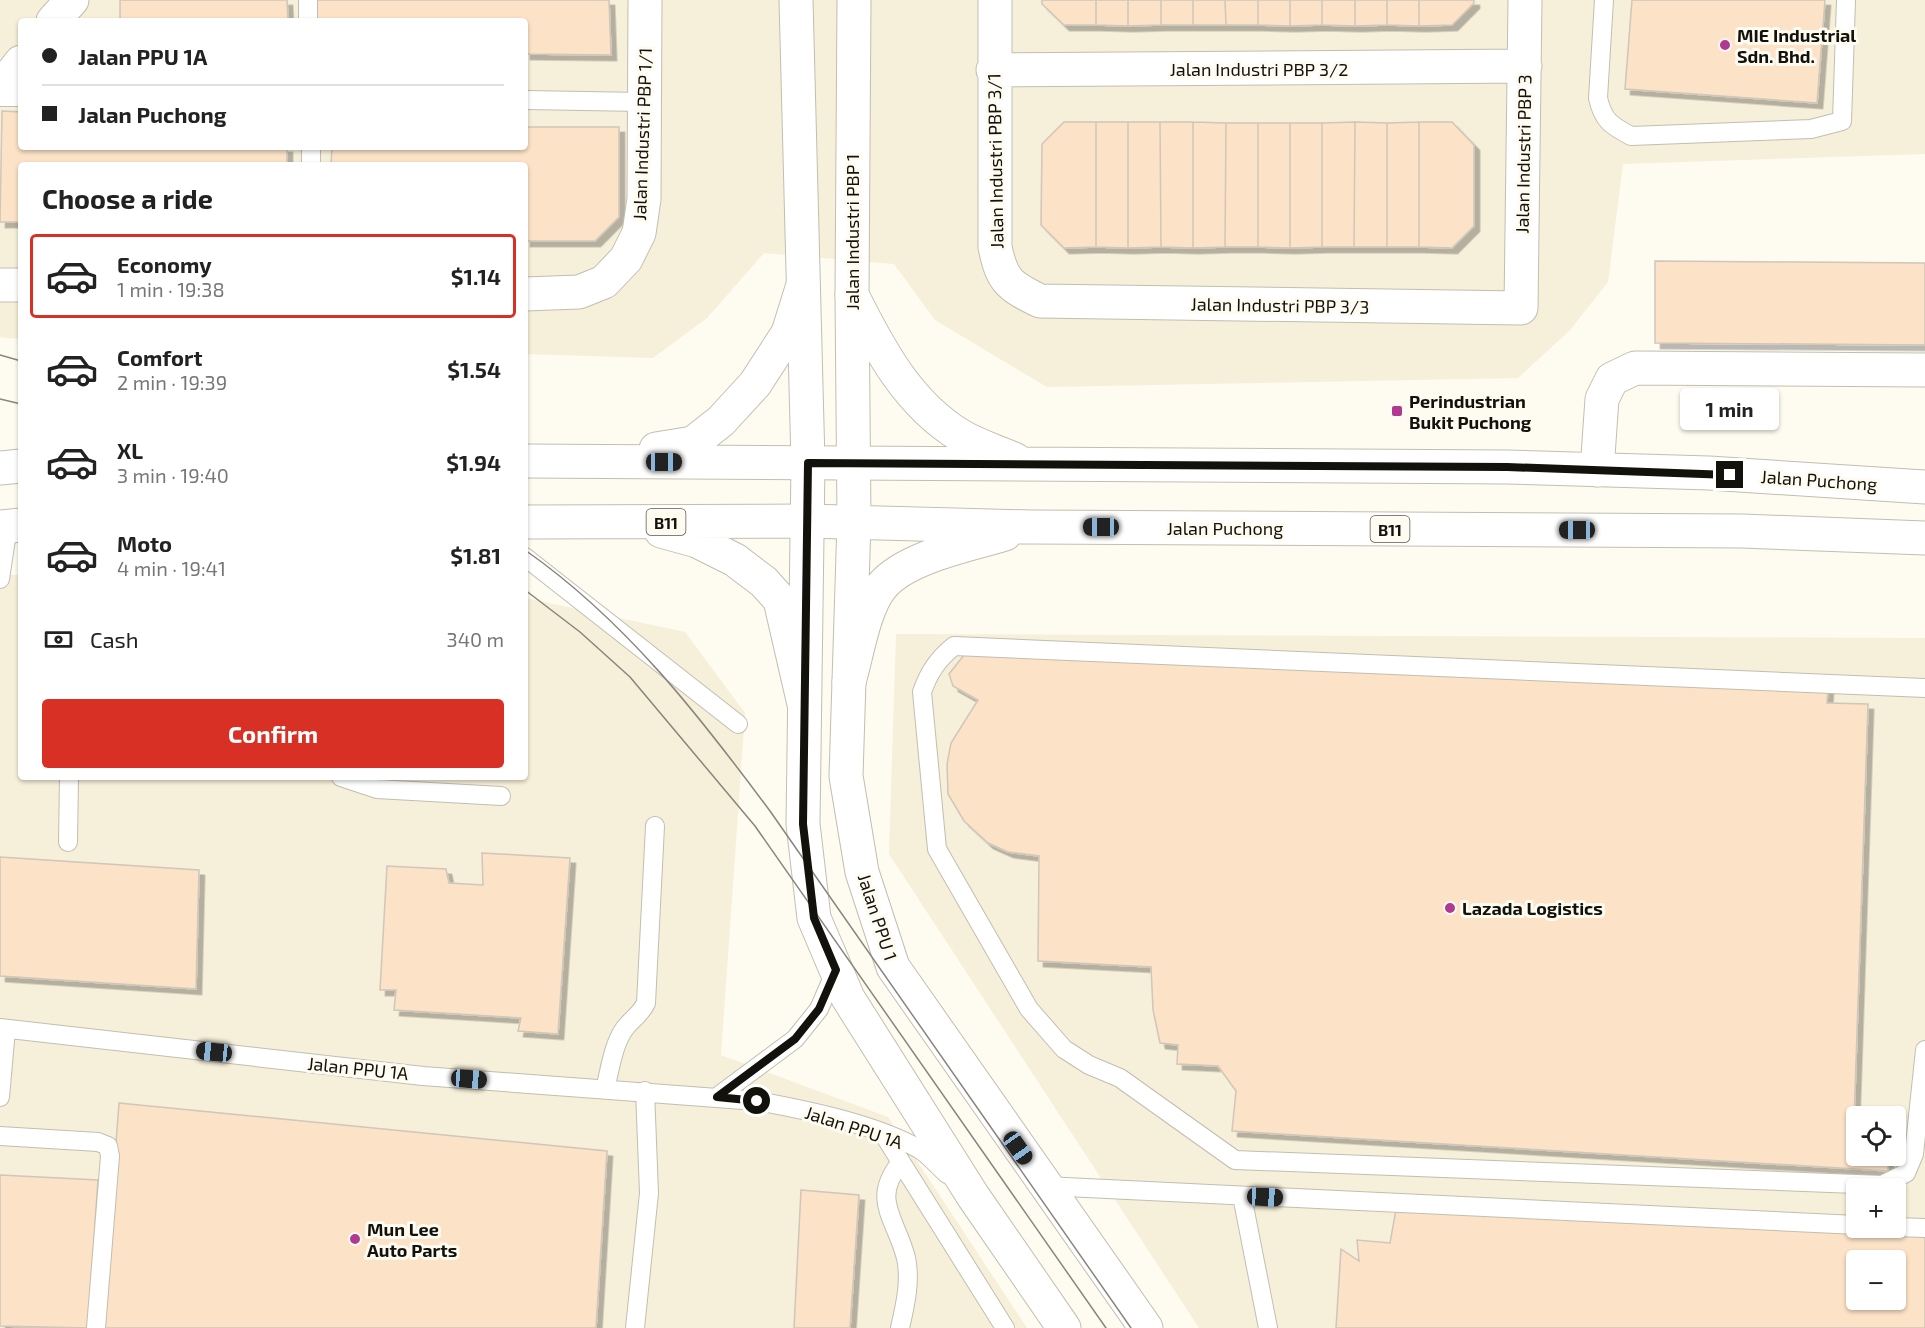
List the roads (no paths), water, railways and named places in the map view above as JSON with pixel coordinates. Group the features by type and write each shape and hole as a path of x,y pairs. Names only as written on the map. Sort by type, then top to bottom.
{"main road":[{"path":"56,18 72,0"},
{"name":"Jalan Industri PBP 1/1","path":"528,294 579,292 604,282 626,259 639,233 644,199 645,0"},
{"path":"796,0 808,463 803,824 814,918 848,998 973,1196 1064,1328"},
{"name":"Jalan Industri PBP 1","path":"853,465 854,0"},
{"name":"Jalan Industri PBP 3/1","path":"995,0 993,70 995,246 1001,272 1014,288 1040,301"},
{"name":"Jalan Industri PBP 3","path":"1521,308 1525,0"},
{"path":"0,89 18,66"},
{"name":"Jalan Industri PBP 3/2","path":"993,70 1525,66"},
{"path":"0,285 18,285"},
{"path":"592,461 693,443 721,421 755,384 788,333 803,285"},
{"path":"852,295 882,354 905,386 931,413 962,436 1028,465"},
{"name":"Jalan Industri PBP 3/3","path":"1040,301 1521,308"},
{"path":"1597,470 1602,399 1612,379 1635,368 1925,370"},
{"name":"Jalan Puchong","path":"528,460 853,465 1597,470 1709,473 1925,487"},
{"name":"Jalan PPU 1","path":"853,465 854,522 846,776 862,872 893,967 1146,1328"},
{"path":"0,468 18,466"},
{"name":"Jalan Puchong","path":"528,522 807,521 1030,527 1719,531 1925,538"},
{"path":"630,522 697,541 735,560 764,582 780,600 804,704"},
{"path":"849,682 870,610 881,586 901,569 1030,527"}],"lane":[{"path":"308,0 309,18"},
{"path":"1604,0 1598,98 1601,114 1614,127 1631,136 1811,129 1842,121 1846,0"},
{"path":"0,97 18,97"},
{"path":"528,100 643,102"},
{"path":"0,579 10,526"},
{"path":"528,559 738,724"},
{"path":"1925,688 954,646 941,656 928,675 922,692 937,849 1029,1009 1064,1049 1089,1065 1120,1078 1235,1160 1882,1185 1906,1173 1914,1154 1925,1050"},
{"path":"68,842 69,780"},
{"path":"350,780 377,789 501,796"},
{"path":"605,1089 619,1039 625,1028 643,1011 646,1002 655,826"},
{"path":"717,1097 795,1039 819,1009 836,970"},
{"path":"0,1097 3,1029"},
{"name":"Jalan PPU 1A","path":"3,1029 423,1076 717,1097 804,1109 919,1149 973,1196"},
{"path":"635,1328 649,1193 645,1091"},
{"path":"884,1135 1005,1328"},
{"path":"0,1136 98,1143 108,1146 110,1156 96,1328"},
{"path":"900,1328 908,1285 906,1258 885,1194 890,1176 901,1162"},
{"path":"1046,1186 1846,1224"},
{"path":"1242,1196 1268,1328"},
{"path":"1906,1227 1925,1228"}],"tram line":[{"path":"0,355 18,360"},
{"path":"0,399 18,403"},
{"path":"528,552 561,577 627,638 658,670 715,739 770,811 1131,1328"},
{"path":"528,592 580,632 630,677 755,826 1106,1328"}],"place":[{"name":"MIE Industrial Sdn. Bhd.","path":"1725,45"},
{"name":"Perindustrian Bukit Puchong","path":"1397,411"},
{"name":"Lazada Logistics","path":"1450,908"},
{"name":"Mun Lee Auto Parts","path":"355,1239"}]}
